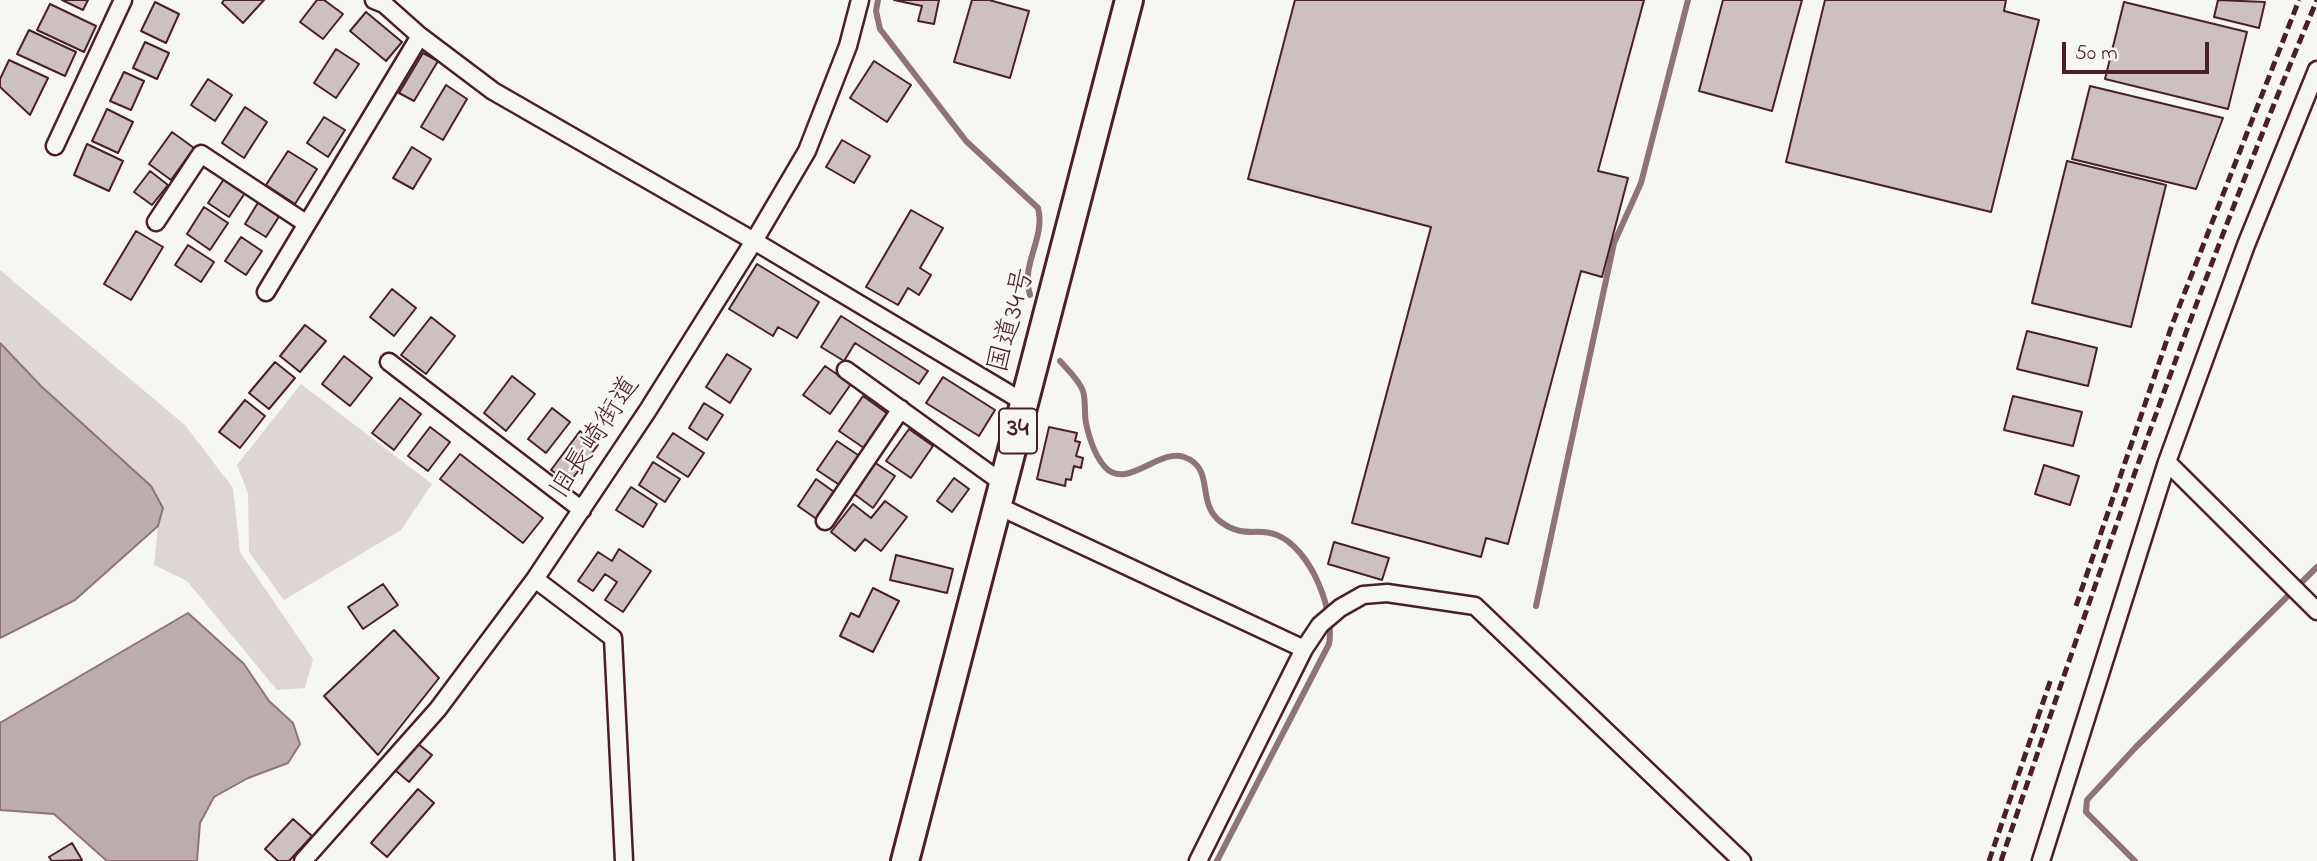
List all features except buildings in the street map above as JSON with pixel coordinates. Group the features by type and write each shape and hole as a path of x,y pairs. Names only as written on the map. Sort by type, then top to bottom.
{"highway":[{"name":"国道34号","path":"905,861 1129,0"}],"street":[{"path":"55,146 122,0"},
{"path":"374,0 384,4 420,36 493,91 1025,403"},
{"name":"旧長崎街道","path":"303,861 438,709 535,579 648,410 754,242 807,150 848,46 860,0"},
{"path":"266,292 420,36"},
{"path":"2041,861 2167,462 2246,245 2317,70"},
{"path":"156,222 201,154 307,224"},
{"path":"389,362 582,510"},
{"path":"846,370 901,410 1001,495 1304,649"},
{"path":"825,521 901,410"},
{"path":"2167,462 2317,611"},
{"path":"535,579 613,638 624,861"},
{"path":"1198,861 1304,649 1320,625 1340,608 1363,595 1387,593 1475,606 1742,861"}],"shaded area":[{"path":"0,270 185,425 233,488 240,552 313,659 305,688 277,690 187,581 154,565 158,526 163,508 0,343"},
{"path":"0,343 42,387 151,486 163,508 158,526 75,600 0,638"},
{"path":"301,384 432,484 401,530 284,600 249,552 248,493 237,465"},
{"path":"188,613 244,664 269,701 293,723 300,744 288,763 248,778 214,797 200,823 197,861 107,861 54,814 0,810 0,723"}],"waterway":[{"path":"878,0 876,11 880,29 966,141 1038,208 1039,230 1028,273 1030,295"},
{"path":"1536,606 1614,243 1641,183 1688,0"},
{"path":"1060,361 1083,391 1089,434 1095,452 1105,467 1114,473 1123,474 1174,456 1194,462 1203,477 1213,514 1221,522 1237,530 1270,533 1289,542 1310,567 1324,599 1330,630 1329,644 1217,861"},
{"path":"2135,861 2086,812 2087,800 2136,747 2317,567"}],"railway":[{"path":"2076,606 2172,325 2299,0"},
{"path":"2001,861 2151,428 2231,213 2317,0"},
{"path":"1989,861 2051,679"}]}
